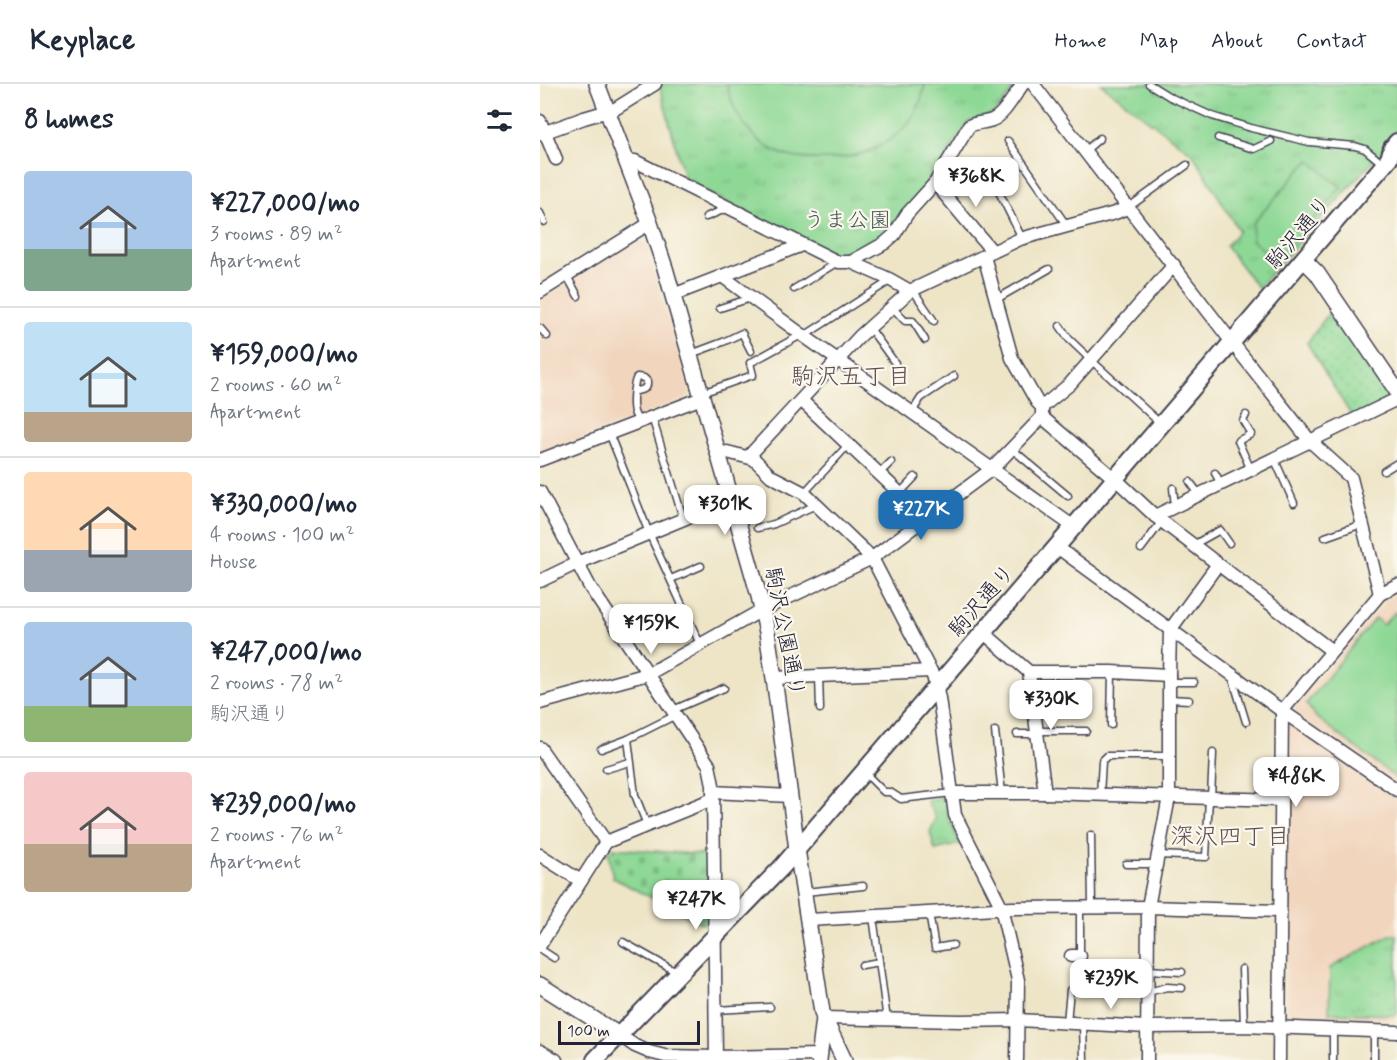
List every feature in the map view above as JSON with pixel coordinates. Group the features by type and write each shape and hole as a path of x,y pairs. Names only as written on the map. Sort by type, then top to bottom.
{"main road":[{"name":"駒沢通り","path":"595,1060 782,867 863,772 933,680 983,632 1304,260 1392,162 1392,148 1397,142"}],"street":[{"name":"駒沢公園通り","path":"597,84 650,223 673,295 762,610 824,1018 844,1060"},
{"path":"555,159 542,129 615,109 655,84"},
{"path":"851,262 885,243 894,235 907,214 935,183 969,126 998,117 1023,84"},
{"path":"1033,84 1310,441 1351,478 1380,594"},
{"path":"626,160 635,161 838,262 851,262 890,279 910,291"},
{"path":"935,183 988,254 995,300 1012,358 1042,412 1159,518 1332,651"},
{"path":"748,457 869,327 910,291 1022,238 1115,213 1129,207"},
{"path":"540,292 650,223"},
{"path":"673,295 802,245"},
{"path":"1304,260 1317,273 1397,391"},
{"path":"540,703 648,674 762,610 872,558 992,469 1174,265"},
{"path":"722,276 1074,527"},
{"path":"540,460 702,395"},
{"path":"1159,518 1175,506 1200,494 1218,478 1251,470 1397,399"},
{"path":"801,400 927,518"},
{"path":"719,454 727,452 754,459 771,476 804,493 872,558 933,680 939,698 955,815 1002,908 1018,980 1017,1060"},
{"path":"540,492 590,587 709,765 713,785 716,1058"},
{"path":"540,581 649,532 732,499"},
{"path":"1057,546 1282,711 1397,790"},
{"path":"1147,1060 1148,907 1168,797 1170,630 1218,564"},
{"path":"1279,1060 1282,711 1380,594 1397,585"},
{"path":"983,632 1029,672 1112,672 1169,679"},
{"path":"1029,672 1036,733 1047,763 1045,793"},
{"path":"774,678 819,676 933,680"},
{"path":"540,748 606,842"},
{"path":"952,793 1045,793 1281,800"},
{"path":"540,945 606,842 713,796 790,796"},
{"path":"540,855 581,881"},
{"path":"809,920 1002,908 1148,907 1280,911"},
{"path":"540,985 635,1046 665,1056 819,1058 824,1018 1018,1020 1147,1027 1244,1026 1397,1032"},
{"path":"540,1051 556,1060"}],"lane":[{"path":"1149,84 1170,97 1212,116 1308,142 1355,146 1392,162"},
{"path":"1085,151 1100,138"},
{"path":"1218,138 1254,149 1271,141"},
{"path":"1008,141 1067,226"},
{"path":"1129,207 1186,165"},
{"path":"999,192 1022,238"},
{"path":"706,217 730,207"},
{"path":"540,213 544,222"},
{"path":"794,289 838,262"},
{"path":"995,300 1048,269"},
{"path":"566,275 578,296"},
{"path":"702,395 753,375 750,363 803,335 890,279"},
{"path":"910,291 915,293 934,321"},
{"path":"720,309 752,298"},
{"path":"892,307 905,321 913,321 926,340"},
{"path":"1060,326 1069,339 1162,424"},
{"path":"869,327 895,363"},
{"path":"540,328 547,336"},
{"path":"690,354 742,333 751,351"},
{"path":"912,413 921,398 954,376"},
{"path":"634,392 633,410 638,421"},
{"path":"1246,415 1243,421 1251,434 1238,441 1251,470"},
{"path":"652,416 683,518"},
{"path":"609,433 649,532 700,645"},
{"path":"804,493 849,445"},
{"path":"1012,449 1068,496"},
{"path":"1274,458 1294,503"},
{"path":"879,474 891,462"},
{"path":"1384,471 1397,463"},
{"path":"900,493 915,477"},
{"path":"1190,482 1200,494"},
{"path":"1173,488 1175,506"},
{"path":"756,528 774,524 816,505"},
{"path":"1141,549 1159,518"},
{"path":"1325,537 1363,524"},
{"path":"1193,545 1220,530 1229,543"},
{"path":"671,579 701,566"},
{"path":"1111,725 1112,672"},
{"path":"1232,674 1246,722"},
{"path":"819,676 820,709"},
{"path":"1169,679 1194,682"},
{"path":"601,749 628,739 724,688"},
{"path":"1168,699 1189,700"},
{"path":"994,731 1002,793"},
{"path":"1017,734 1086,731"},
{"path":"628,739 635,795 647,825"},
{"path":"1126,864 1206,857 1213,753"},
{"path":"1100,795 1102,761 1107,756 1169,756"},
{"path":"606,769 630,762"},
{"path":"863,772 884,792 890,792 901,800 952,793"},
{"path":"1077,960 1086,907 1091,835"},
{"path":"805,892 863,886"},
{"path":"929,913 935,948 952,945"},
{"path":"873,916 887,1020"},
{"path":"623,942 679,974"},
{"path":"540,950 554,958"},
{"path":"862,965 879,962"},
{"path":"1242,969 1244,1026"},
{"path":"1148,970 1182,972"},
{"path":"1148,993 1167,987 1182,988"},
{"path":"1067,1023 1070,990"},
{"path":"715,1010 770,1006"},
{"path":"1083,1023 1084,1060"},
{"path":"1333,1029 1333,1060"},
{"path":"1374,1031 1374,1060"}],"shaded area":[{"path":"637,241 646,244 690,393 686,398 540,454 540,301"},
{"path":"1397,593 1397,785 1296,714 1294,706 1386,600"},
{"path":"1287,722 1397,797 1397,1021 1287,1018"}],"green space":[{"name":"うま公園","path":"659,84 1018,84 995,113 969,122 920,199 885,239 851,257 834,257 685,181"},
{"path":"727,84 925,84 915,114 908,125 895,136 869,151 856,155 809,159 794,157 769,148 754,136 736,112"},
{"path":"1101,84 1397,84 1397,160 1375,159 1258,288 1226,246 1239,231 1193,154"},
{"path":"1309,160 1341,187 1277,262 1252,240 1253,223"},
{"path":"1337,302 1397,399 1354,420 1307,343"},
{"path":"1395,612 1397,615 1397,779 1316,717 1306,704 1375,618 1383,625"},
{"path":"944,798 948,816 960,844 935,850 930,832 936,818 927,801"},
{"path":"613,848 707,855 709,923 702,924 613,878 608,852 613,851"},
{"path":"1390,935 1397,935 1397,1015 1329,1013 1330,968"}],"district":[{"name":"駒沢五丁目","path":"851,376"},
{"name":"深沢四丁目","path":"1230,836"}]}
